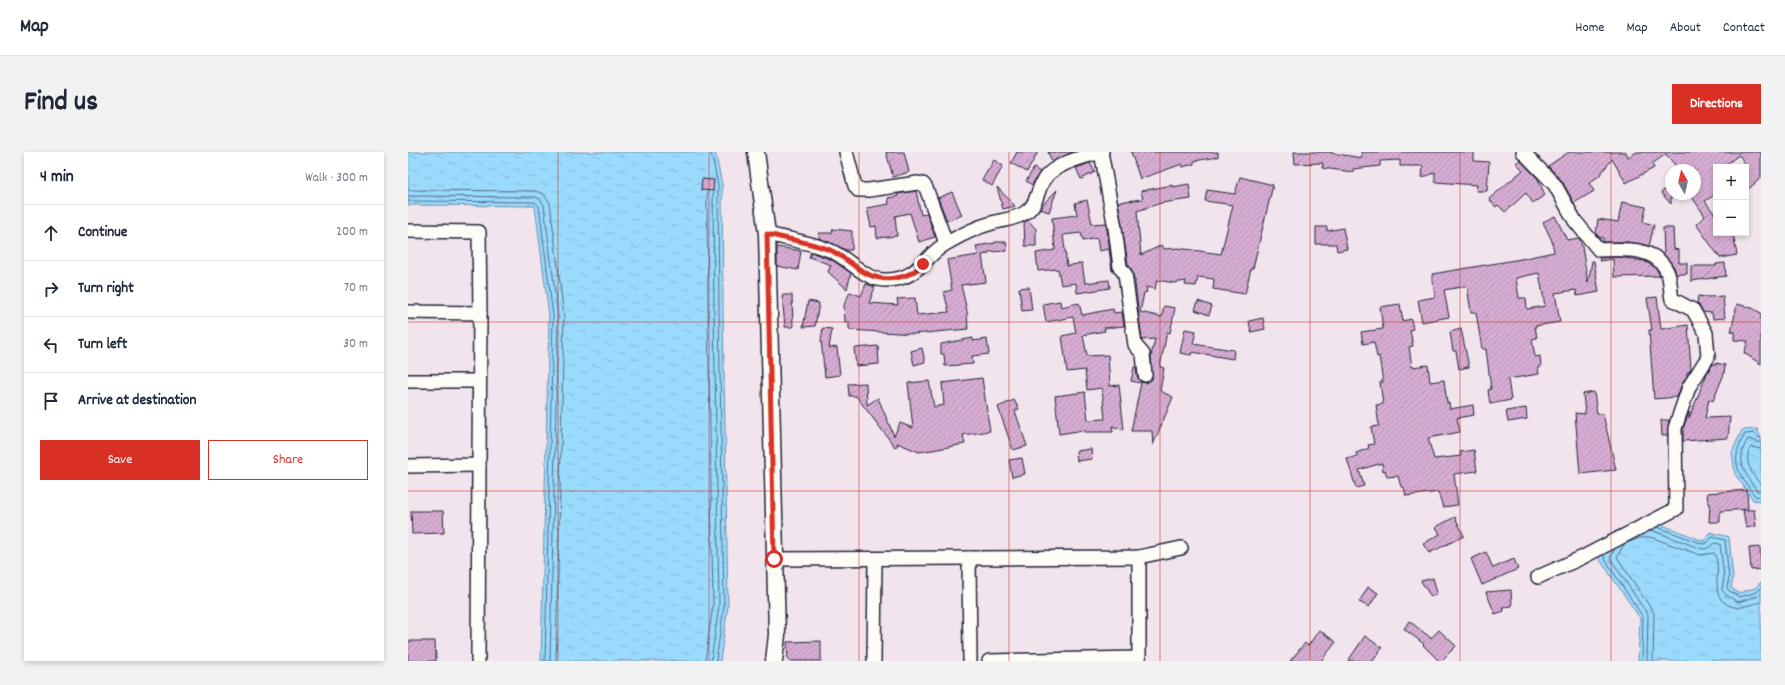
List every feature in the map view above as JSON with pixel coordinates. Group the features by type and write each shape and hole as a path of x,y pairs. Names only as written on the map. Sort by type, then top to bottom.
{"street":[{"path":"756,152 767,234 777,635 774,661"},
{"path":"846,152 855,186 858,190 869,190 918,183 923,184 926,188 946,243"},
{"path":"767,234 829,250 846,259 860,270 876,278 885,280 913,273 946,243 990,223 1025,213 1032,207 1043,181 1048,174 1086,156 1102,152 1120,267 1125,274 1135,345 1143,354 1145,375"},
{"path":"1523,152 1555,185 1575,221 1599,250 1622,249 1644,252 1657,259 1667,271 1672,299 1693,310 1706,333 1708,357 1689,387 1675,428 1676,509 1581,558 1538,577"},
{"path":"408,231 479,232 480,465 478,661"},
{"path":"408,312 480,313"},
{"path":"408,381 479,381"},
{"path":"408,466 480,465"},
{"path":"774,559 1139,557 1181,548"},
{"path":"990,661 1139,659 1139,557"},
{"path":"969,558 970,661"},
{"path":"874,661 875,559"}],"water":[{"path":"408,152 715,152 722,184 728,606 720,661 541,661 549,316 535,206 408,205"},
{"path":"1757,429 1761,438 1761,501 1753,500 1735,474 1732,452 1742,430"},
{"path":"1652,521 1704,541 1710,532 1729,537 1733,578 1731,588 1739,593 1755,588 1761,582 1761,661 1638,661 1640,618 1598,557 1614,532 1636,523"}],"building":[{"path":"886,152 904,152 909,172 893,177"},
{"path":"1017,152 1038,152 1027,172 1011,163"},
{"path":"1048,152 1073,152 1052,162"},
{"path":"1131,152 1218,152 1218,157 1194,161 1194,164 1182,167 1182,164 1140,179"},
{"path":"1294,152 1331,152 1362,158 1361,152 1474,152 1474,161 1489,162 1487,191 1476,191 1477,185 1435,182 1435,172 1422,178 1423,166 1400,166 1400,160 1380,161 1380,166 1353,169 1353,172 1322,168 1323,163 1295,164"},
{"path":"1569,152 1626,152 1628,157 1637,152 1761,152 1761,178 1749,188 1749,164 1745,164 1739,155 1726,164 1713,164 1713,196 1705,201 1713,212 1713,236 1734,236 1737,255 1720,258 1696,224 1705,216 1694,200 1701,200 1701,164 1674,164 1666,154 1652,164 1654,168 1626,183 1612,159 1599,176 1589,183 1594,191 1574,203 1562,181 1548,166"},
{"path":"994,160 1003,166 992,186 982,180"},
{"path":"1520,160 1538,179 1545,195 1533,203 1526,193 1505,212 1498,205 1496,207 1489,199 1523,170 1516,163"},
{"path":"1090,163 1095,172 1081,179 1076,168"},
{"path":"1034,168 1040,172 1032,185 1026,181"},
{"path":"1240,177 1273,185 1253,268 1251,268 1245,294 1213,289 1214,279 1198,277 1196,286 1185,285 1186,281 1174,283 1157,280 1155,289 1146,287 1147,292 1144,293 1140,312 1162,317 1164,306 1175,308 1170,333 1167,332 1160,367 1164,368 1160,391 1173,397 1153,445 1152,431 1131,431 1141,383 1131,381 1134,367 1136,367 1137,376 1141,382 1146,383 1152,379 1151,356 1155,339 1142,340 1135,280 1128,264 1118,202 1143,199 1141,191 1172,185 1172,187 1189,184 1191,199 1161,203 1137,211 1141,255 1162,245 1164,249 1178,248 1221,254 1233,205 1205,201 1207,190 1235,194"},
{"path":"702,179 714,180 713,191 701,190"},
{"path":"997,187 1015,206 1003,209"},
{"path":"1665,189 1665,197 1661,193"},
{"path":"1057,190 1049,212 1040,209 1043,204"},
{"path":"916,191 921,215 927,213 935,237 919,242 910,213 895,216 897,236 877,238 876,226 871,227 867,208 889,204 888,198 898,196 897,194"},
{"path":"952,192 962,215 947,221 938,198"},
{"path":"1087,200 1092,224 1106,223 1113,271 1109,249 1099,251 1097,238 1083,241 1081,233 1063,235 1067,266 1082,263 1085,283 1109,280 1110,288 1077,293 1076,283 1061,285 1058,269 1038,271 1036,253 1055,250 1052,218 1077,215 1075,203"},
{"path":"1622,202 1646,207 1643,222 1654,225 1649,246 1628,242 1603,242 1603,238 1596,234 1598,219 1618,222"},
{"path":"1555,216 1567,240 1579,238 1581,241 1588,283 1592,261 1594,261 1599,292 1577,296 1576,290 1555,293 1560,322 1535,326 1537,338 1532,339 1535,357 1540,356 1541,367 1538,367 1539,374 1508,379 1511,400 1490,404 1488,390 1491,389 1486,349 1482,349 1476,312 1471,312 1467,286 1444,290 1449,317 1422,322 1418,300 1435,297 1432,274 1554,252 1552,241 1543,222","holes":["1539,273 1545,306 1527,309 1526,298 1519,298 1516,278"]},
{"path":"1028,220 1036,229 1036,246 1025,246 1024,222"},
{"path":"1316,227 1327,227 1327,231 1343,228 1347,249 1337,251 1336,244 1316,244"},
{"path":"1663,228 1673,228 1674,249 1679,250 1679,263 1687,263 1687,274 1676,274 1674,267 1664,255"},
{"path":"833,229 852,231 852,250 846,250 819,238 819,233 832,233"},
{"path":"995,242 1006,242 1007,251 988,252 988,254 982,255 986,282 961,285 967,311 968,329 914,334 849,330 849,322 845,322 844,305 850,292 861,296 866,284 875,287 869,303 898,305 897,299 915,298 917,315 949,312 944,292 952,290 947,260 978,255 976,246"},
{"path":"777,247 801,251 798,270 777,266"},
{"path":"811,252 832,260 851,273 847,289 828,272 831,265 809,257"},
{"path":"1618,257 1644,261 1656,268 1660,276 1614,277 1613,259 1599,261 1600,258"},
{"path":"1725,263 1726,276 1691,281 1691,266 1716,266 1716,264"},
{"path":"1029,287 1032,310 1022,311 1019,288"},
{"path":"782,295 792,295 793,327 785,327"},
{"path":"1698,296 1723,296 1725,318 1713,319 1712,313 1703,312 1697,303"},
{"path":"1657,297 1661,329 1688,325 1691,369 1687,372 1687,376 1677,397 1654,399 1649,330 1652,330 1647,298"},
{"path":"808,301 819,303 815,326 803,327"},
{"path":"1060,301 1061,307 1079,303 1082,315 1113,309 1114,313 1122,312 1124,326 1104,328 1105,331 1083,335 1087,356 1108,355 1110,386 1119,385 1124,430 1112,426 1113,432 1084,432 1084,430 1059,434 1055,396 1085,392 1088,420 1105,419 1102,388 1087,390 1085,370 1067,372 1062,336 1076,333 1073,317 1046,322 1043,304"},
{"path":"1198,301 1212,306 1209,315 1195,310"},
{"path":"1400,304 1403,321 1411,319 1413,329 1410,330 1413,346 1409,347 1412,367 1428,365 1430,382 1444,380 1447,403 1449,403 1450,409 1473,405 1474,415 1457,418 1460,432 1428,438 1434,459 1461,456 1460,452 1474,450 1477,471 1454,474 1458,505 1443,507 1438,492 1406,496 1404,487 1401,487 1398,476 1387,477 1385,470 1383,471 1382,463 1359,470 1364,486 1356,488 1347,459 1357,456 1356,453 1369,448 1368,445 1374,444 1371,427 1379,426 1376,405 1383,404 1380,382 1383,382 1379,356 1377,357 1374,342 1363,344 1361,332 1383,329 1380,307"},
{"path":"1737,304 1752,308 1761,313 1761,364 1744,353 1748,341 1734,340 1734,332 1731,332"},
{"path":"1263,318 1265,329 1251,332 1249,321"},
{"path":"823,328 832,329 829,348 837,347 840,375 825,377 821,340"},
{"path":"1185,329 1196,331 1193,344 1234,350 1233,359 1192,352 1191,355 1180,353"},
{"path":"1461,329 1469,367 1459,369 1456,351 1453,351 1450,332"},
{"path":"973,338 973,341 987,339 989,354 972,356 973,364 945,366 944,354 941,354 941,344"},
{"path":"878,346 879,364 856,366 854,348"},
{"path":"922,348 925,362 914,365 911,351"},
{"path":"1716,363 1725,365 1724,374 1713,401 1709,399 1705,418 1730,417 1728,438 1683,441 1683,429 1689,412 1689,418 1708,371 1713,364 1716,365"},
{"path":"982,378 990,431 963,435 965,444 919,452 897,443 898,445 895,447 856,396 849,396 848,384 866,383 867,405 878,398 894,436 900,423 913,428 908,383 929,381 934,407 944,405 942,383"},
{"path":"1594,392 1597,414 1603,414 1616,470 1580,474 1575,413 1585,414 1583,394"},
{"path":"1014,400 1019,409 1015,411 1027,446 1013,450 998,407"},
{"path":"1526,408 1527,419 1508,422 1506,411"},
{"path":"1661,420 1669,420 1667,435 1662,436"},
{"path":"1091,449 1092,459 1077,461 1076,451"},
{"path":"1022,458 1025,474 1012,477 1009,460"},
{"path":"1747,490 1748,509 1720,511 1720,522 1709,522 1710,503 1708,503 1707,493"},
{"path":"1743,510 1754,510 1756,526 1746,528"},
{"path":"411,511 443,511 444,533 412,534"},
{"path":"1455,517 1464,536 1429,553 1423,544 1440,534 1436,527"},
{"path":"1760,547 1761,569 1751,570 1749,548"},
{"path":"1486,552 1493,568 1514,559 1518,569 1482,585 1471,559"},
{"path":"1433,578 1437,593 1431,597 1421,581"},
{"path":"1368,587 1378,593 1369,607 1359,602"},
{"path":"1511,590 1512,606 1503,607 1504,611 1495,614 1486,592"},
{"path":"1409,621 1431,638 1439,630 1456,646 1441,661 1439,661 1423,645 1424,644 1404,629"},
{"path":"1319,630 1336,642 1321,661 1290,661 1305,643 1308,646"},
{"path":"1365,636 1382,648 1373,661 1348,661"},
{"path":"408,641 435,641 436,661 408,661"},
{"path":"821,641 821,661 788,661 787,642"}],"route":[{"path":"774,559 767,234 829,250 846,259 860,270 876,278 885,280 902,277 913,273 923,264"}]}
